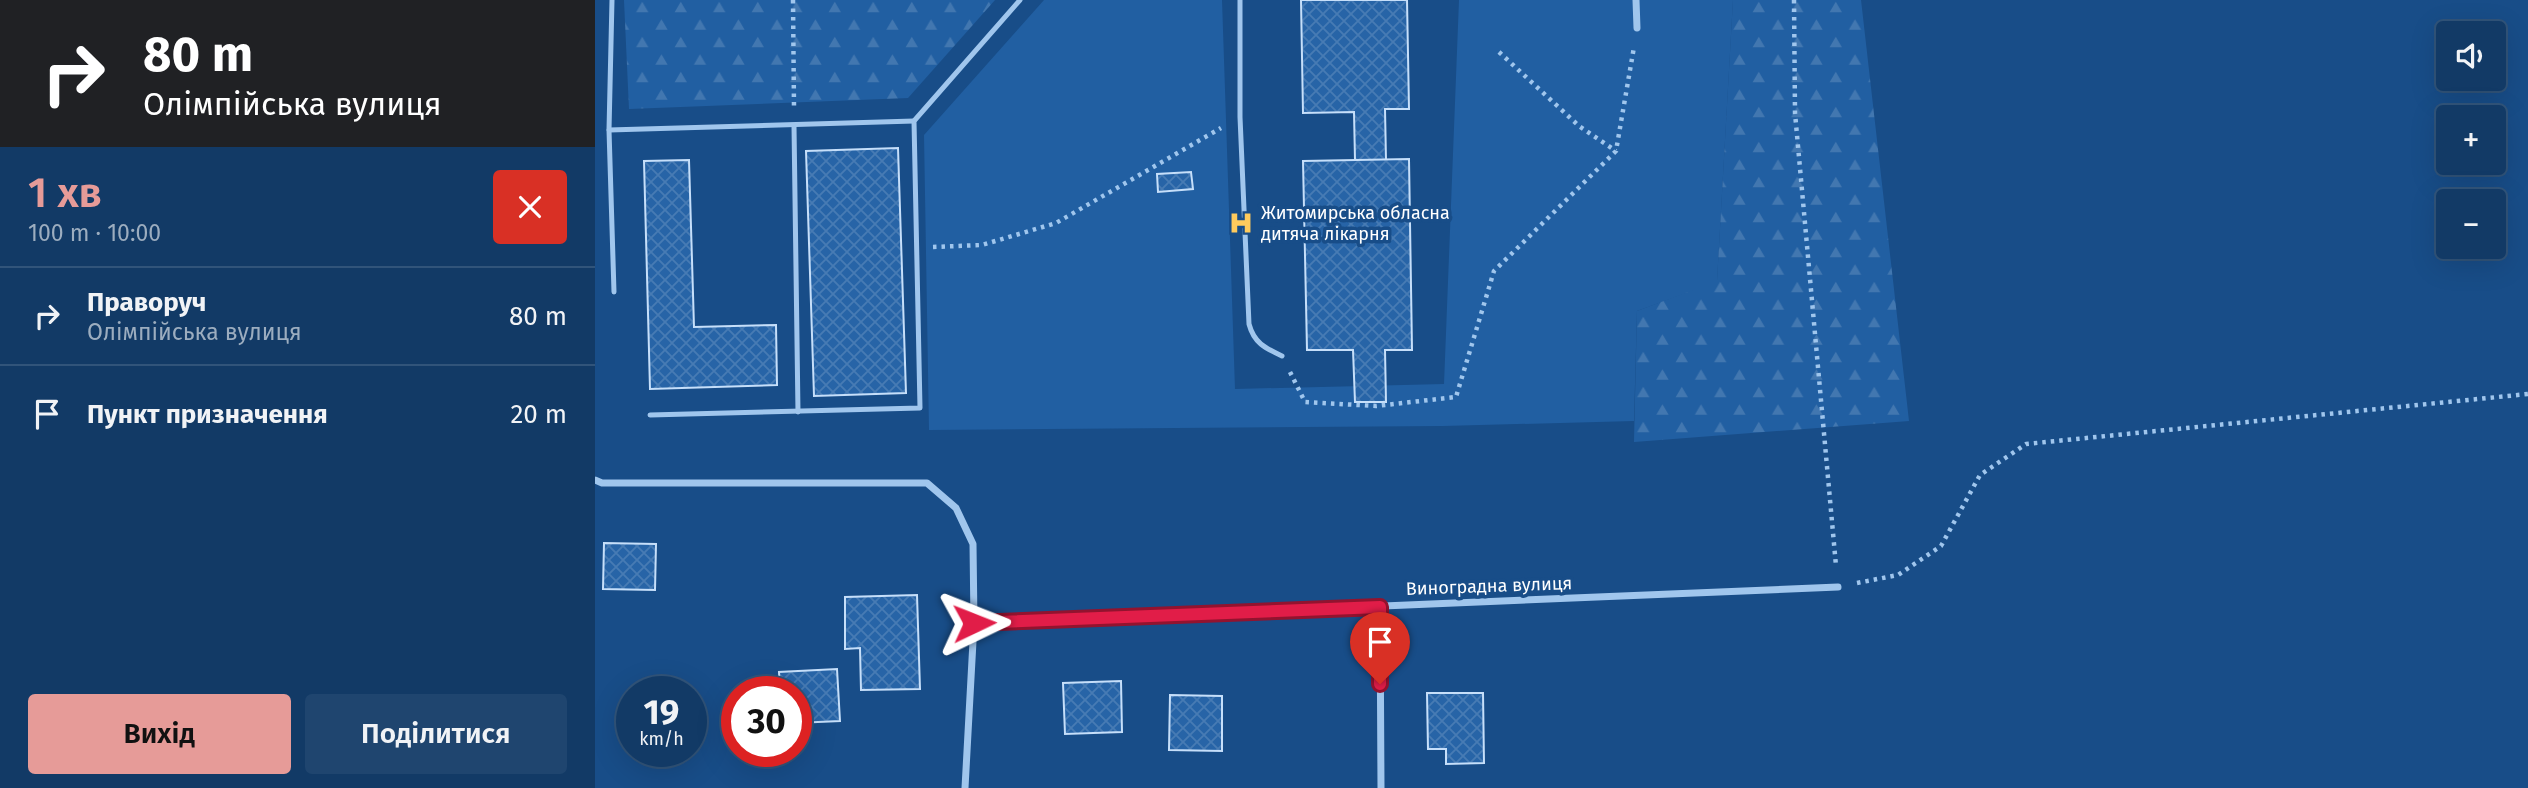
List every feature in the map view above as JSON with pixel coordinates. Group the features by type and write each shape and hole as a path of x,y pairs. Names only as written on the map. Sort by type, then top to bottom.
{"street":[{"path":"1636,0 1637,28"},
{"path":"595,480 602,483 927,483 956,508 972,544 974,623 965,788"},
{"name":"Виноградна вулиця","path":"974,623 1838,587"},
{"path":"1380,607 1381,788"}],"lane":[{"path":"612,0 609,130 614,292"},
{"path":"650,415 920,408 914,121 1020,0"},
{"path":"1240,0 1240,117 1249,324 1252,337 1282,356"},
{"path":"609,130 914,121"},
{"path":"794,126 798,412"}],"path":[{"path":"793,0 794,126"},
{"path":"1794,0 1795,113 1838,587 1898,575 1941,545 1980,475 2026,444 2528,394"},
{"path":"1282,356 1305,402 1376,406 1456,397 1494,271 1616,151 1637,28"},
{"path":"1499,52 1579,126 1616,151"},
{"path":"916,248 982,245 1056,223 1240,117"}],"green space":[{"path":"624,0 995,0 908,98 629,109"},
{"path":"1044,0 1222,0 1235,389 1444,384 1459,0 1733,0 1717,282 1637,311 1634,421 1443,426 929,430 924,135"},
{"path":"1733,0 1861,0 1909,421 1634,442 1637,311 1717,281"}],"building":[{"path":"1301,0 1407,0 1409,109 1385,109 1386,160 1355,160 1354,112 1303,113"},
{"path":"898,148 906,393 814,396 806,151"},
{"path":"1409,159 1412,350 1385,350 1386,402 1355,402 1353,350 1307,350 1303,161"},
{"path":"689,160 694,327 776,325 777,385 650,389 644,161"},
{"path":"1191,172 1193,189 1158,192 1157,174"},
{"path":"604,543 656,544 655,590 603,589"},
{"path":"917,595 920,689 861,690 860,648 845,649 845,597"},
{"path":"837,669 840,721 812,722 812,676 779,676 779,672"},
{"path":"1121,681 1122,732 1065,734 1063,683"},
{"path":"1427,693 1483,693 1484,763 1446,764 1446,749 1428,749"},
{"path":"1170,695 1222,696 1222,751 1169,750"}],"place":[{"name":"Житомирська обласна дитяча лікарня","path":"1241,223"}],"route":[{"path":"974,623 1380,607 1380,684"}]}
